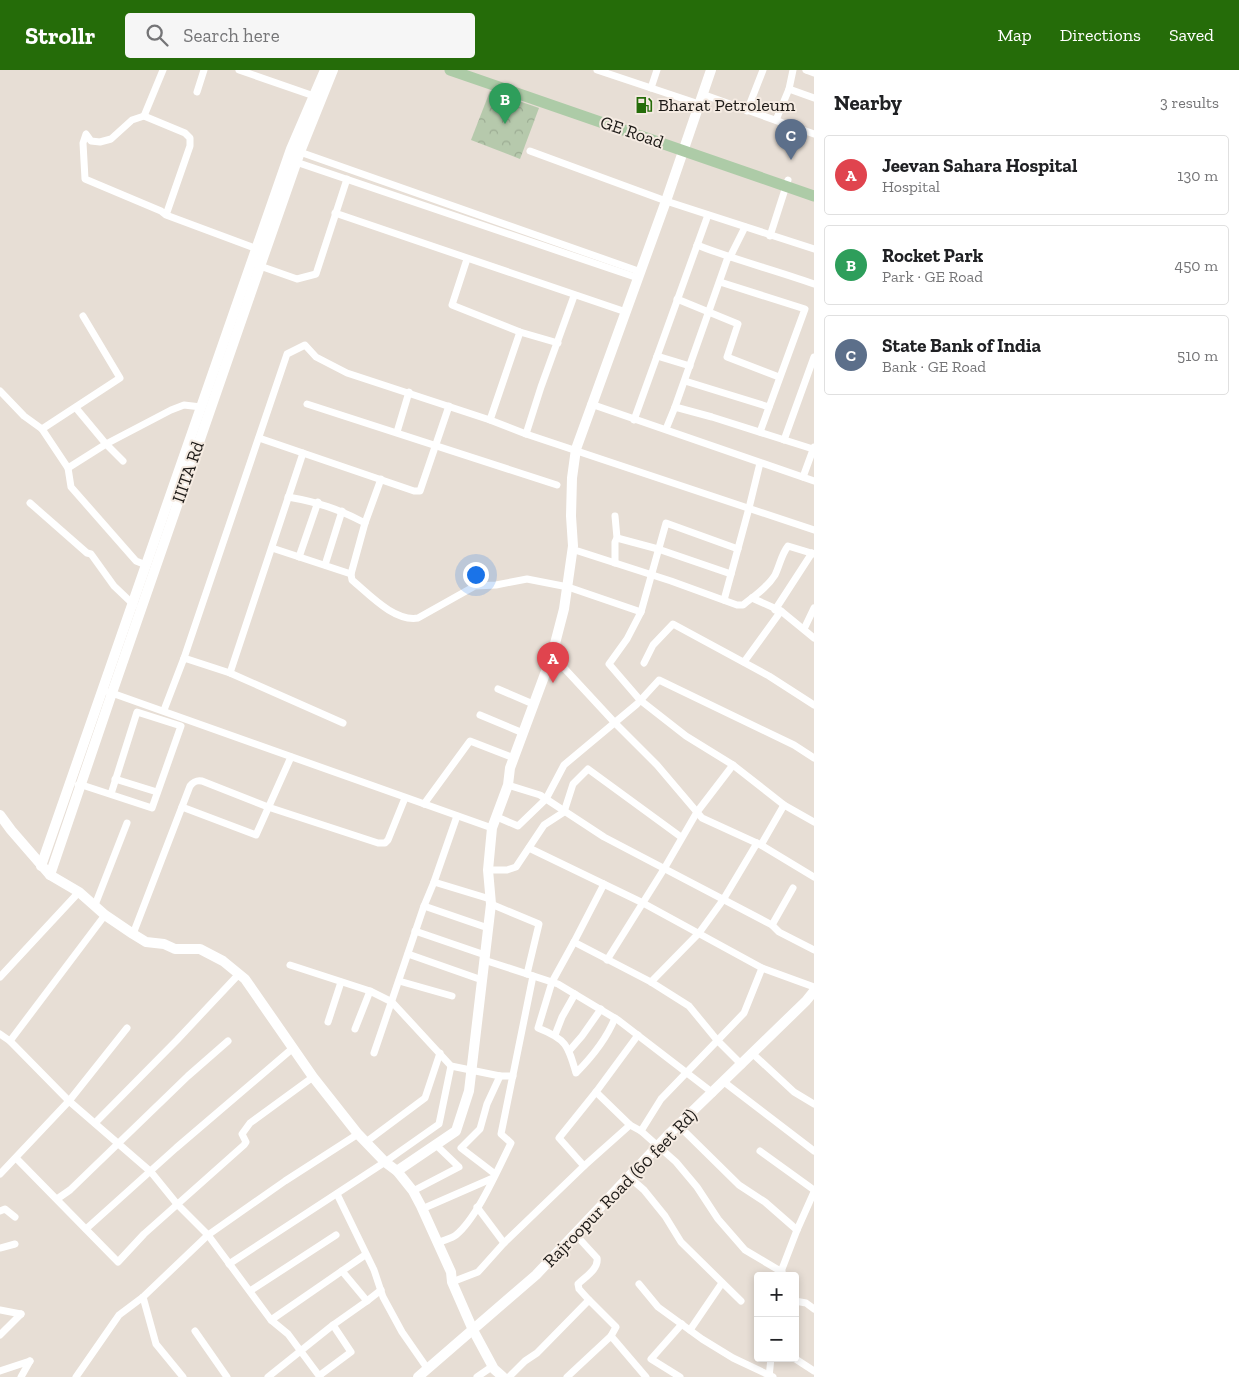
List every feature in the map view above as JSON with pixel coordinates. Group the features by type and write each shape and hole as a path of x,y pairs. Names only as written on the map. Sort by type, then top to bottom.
{"main road":[{"name":"GE Road","path":"450,70 513,88 684,146 787,183 814,196"},
{"name":"GE Road","path":"470,70 513,88"},
{"name":"GE Road","path":"787,183 814,189"}],"street":[{"path":"144,116 163,70"},
{"path":"197,92 204,70"},
{"path":"239,70 314,96"},
{"name":"IIITA Rd","path":"136,606 146,565 160,537 201,407 261,250 314,96 325,70"},
{"name":"IIITA Rd","path":"294,156 332,70"},
{"path":"597,70 699,104"},
{"path":"651,88 657,70"},
{"path":"397,1171 456,1131 469,1091 488,928 490,902 488,870 492,828 508,785 510,768 552,655 568,588 573,546 571,516 572,478 576,449 640,275 711,70"},
{"path":"747,111 763,70"},
{"path":"776,120 789,89 793,70"},
{"path":"806,70 814,73"},
{"path":"789,89 814,98"},
{"path":"702,94 814,134"},
{"path":"166,215 190,146 190,138 185,133 144,116 132,120 110,139 100,142 91,141 86,134 83,143 85,179 161,211 166,215 261,250"},
{"path":"530,151 708,216 814,249"},
{"path":"294,156 347,179 640,275"},
{"path":"294,156 640,275"},
{"path":"260,266 297,278 316,274 347,179"},
{"path":"770,236 787,183"},
{"path":"335,213 574,296 626,312"},
{"path":"634,420 708,216"},
{"path":"666,429 729,257 745,227"},
{"path":"697,245 814,284"},
{"name":"IIITA Rd","path":"41,866 69,785 107,691 160,537 260,266 261,250"},
{"path":"466,258 452,305 520,332 558,343"},
{"path":"720,282 805,309 760,432"},
{"path":"526,434 574,296"},
{"path":"677,299 738,324 727,357 779,378"},
{"path":"42,430 120,378 83,316"},
{"path":"490,420 520,332"},
{"path":"164,710 184,658 287,354 305,345 316,357 347,373 409,392 526,434 576,449 814,530"},
{"path":"657,356 690,366"},
{"path":"784,440 814,357"},
{"path":"684,381 769,407"},
{"path":"0,391 24,416 42,430 68,468 71,487 136,561 146,565"},
{"path":"397,432 409,392"},
{"path":"307,404 557,485"},
{"path":"591,404 814,481"},
{"path":"68,468 106,444 184,405 201,407"},
{"path":"259,438 414,491 420,490 449,406"},
{"path":"675,406 813,448 803,477"},
{"path":"76,408 123,461"},
{"path":"230,673 303,453"},
{"path":"724,600 760,463"},
{"path":"381,479 365,523 351,574 352,580 391,612 412,619 418,618 475,586 496,585 527,579 568,588 641,612"},
{"path":"288,496 318,502 342,511 365,523"},
{"path":"30,502 87,553 91,554 114,586 136,606"},
{"path":"299,557 318,502"},
{"path":"325,565 342,511"},
{"path":"615,516 617,538 615,542 615,563"},
{"path":"738,548 666,523 641,612 627,639 609,664 640,700 686,736 733,765 784,805 813,821 814,812"},
{"path":"617,538 658,549 731,574"},
{"path":"578,551 652,574 743,606 768,585 775,574 782,553 788,546 813,554 744,662"},
{"path":"272,548 351,574"},
{"path":"752,598 778,610 814,638"},
{"path":"804,629 814,608"},
{"path":"644,663 653,645 673,624 769,676 814,705"},
{"path":"552,655 656,765 702,818 759,844 814,878"},
{"path":"184,658 230,673 343,723"},
{"path":"497,817 518,826 546,799 564,766 615,723 659,680 794,745 814,758"},
{"path":"498,689 533,704"},
{"path":"107,691 492,828"},
{"name":"IIITA Rd","path":"50,875 82,785 107,691"},
{"path":"69,785 82,785 152,808 181,726 137,712 110,794"},
{"path":"480,715 523,733"},
{"path":"424,804 470,741 514,758"},
{"path":"182,807 256,834 291,757"},
{"path":"607,960 664,869 696,812 733,765"},
{"path":"488,870 508,870 516,867 544,825 564,812 573,784 588,769 681,837"},
{"path":"115,779 157,792"},
{"path":"133,934 190,786 198,780 268,807 378,843 385,843 388,840 406,798"},
{"path":"508,785 540,795 604,837 772,925 779,932 814,950"},
{"path":"651,982 699,933 723,900 784,805"},
{"path":"0,815 50,875 78,892 95,905 105,916 146,942 164,944 175,949 200,949 223,961 245,979 313,1076 358,1134 385,1162 397,1171 413,1192 438,1242 451,1272 452,1282 473,1330 493,1366 504,1377"},
{"path":"374,1053 415,931 457,816"},
{"path":"95,905 127,823"},
{"path":"529,848 643,903 762,968 814,987"},
{"path":"434,882 490,902 539,924 501,1134 512,1144 477,1207 455,1236 438,1242"},
{"path":"604,884 552,982 538,1028 564,1041 576,1073 594,1055 610,1030 615,1018"},
{"path":"772,925 793,888"},
{"path":"0,977 78,892"},
{"path":"424,906 488,928"},
{"path":"10,1041 105,916"},
{"path":"415,931 552,982 575,994 615,1018 713,1092"},
{"path":"574,942 651,982 689,1006 717,1040 742,1064"},
{"path":"408,954 482,980"},
{"path":"290,965 370,991 392,1002 451,1066 500,1076 512,1076"},
{"path":"641,1131 660,1099 744,1013 762,968"},
{"path":"95,1123 239,974"},
{"path":"399,981 452,996"},
{"path":"328,1022 341,982"},
{"path":"355,1029 370,991"},
{"name":"Rajroopur Road (60 feet Rd)","path":"418,1377 536,1275 678,1125 753,1054 814,991"},
{"path":"555,1035 562,1017 575,994"},
{"path":"569,1051 601,1010"},
{"path":"0,1174 69,1101 127,1028"},
{"path":"0,1034 10,1041 69,1101 150,1172 177,1204 208,1235 271,1320 288,1334 320,1376 351,1352 333,1325"},
{"path":"584,1166 559,1138 638,1035"},
{"path":"57,1199 70,1190 228,1040"},
{"path":"86,1229 176,1148 293,1048"},
{"path":"366,1142 425,1098 440,1053"},
{"path":"753,1054 794,1092 814,1104"},
{"path":"229,1264 385,1162 439,1124 451,1066"},
{"path":"16,1158 118,1262 144,1234 244,1145 246,1142 242,1134 250,1123 313,1076"},
{"path":"494,1176 462,1148 480,1129 487,1104 500,1076"},
{"path":"724,1082 814,1151"},
{"path":"596,1092 630,1125 641,1131 676,1162 697,1187 718,1219 745,1250 779,1272"},
{"path":"452,1282 478,1272 504,1243 584,1166 630,1125"},
{"path":"678,1125 739,1186 766,1202 796,1230"},
{"path":"76,1377 120,1315 143,1297 208,1235 285,1180 358,1134"},
{"path":"413,1192 459,1167 436,1144"},
{"path":"760,1151 814,1194 796,1230 783,1272"},
{"path":"422,1209 494,1176"},
{"path":"629,1177 644,1190 666,1216 681,1242 741,1301"},
{"path":"337,1194 402,1332 427,1368"},
{"path":"477,1207 504,1243"},
{"path":"0,1211 5,1209 15,1217"},
{"path":"567,1377 611,1336 616,1327 579,1289 578,1284 598,1262 597,1258 575,1234"},
{"path":"250,1291 336,1235"},
{"path":"0,1248 15,1244"},
{"path":"271,1320 366,1255"},
{"path":"342,1271 367,1301"},
{"path":"690,1330 722,1283"},
{"path":"639,1284 658,1308 733,1358 770,1376 771,1362"},
{"path":"268,1377 333,1325 381,1290"},
{"path":"143,1297 156,1344 183,1377"},
{"path":"509,1377 589,1300"},
{"path":"799,1301 806,1302 814,1309"},
{"path":"0,1310 21,1314 0,1335"},
{"path":"680,1377 651,1359 682,1324"},
{"path":"195,1331 227,1377"},
{"path":"611,1336 646,1377"},
{"path":"0,1371 30,1361 21,1377"},
{"path":"799,1361 814,1371"},
{"path":"477,1377 493,1366"}],"green space":[{"path":"490,91 539,108 520,159 471,140"}],"place":[{"name":"Bharat Petroleum","path":"644,105"},
{"name":"Rocket Park","path":"505,124"},
{"name":"State Bank of India","path":"791,160"},
{"name":"Jeevan Sahara Hospital","path":"553,683"}]}
